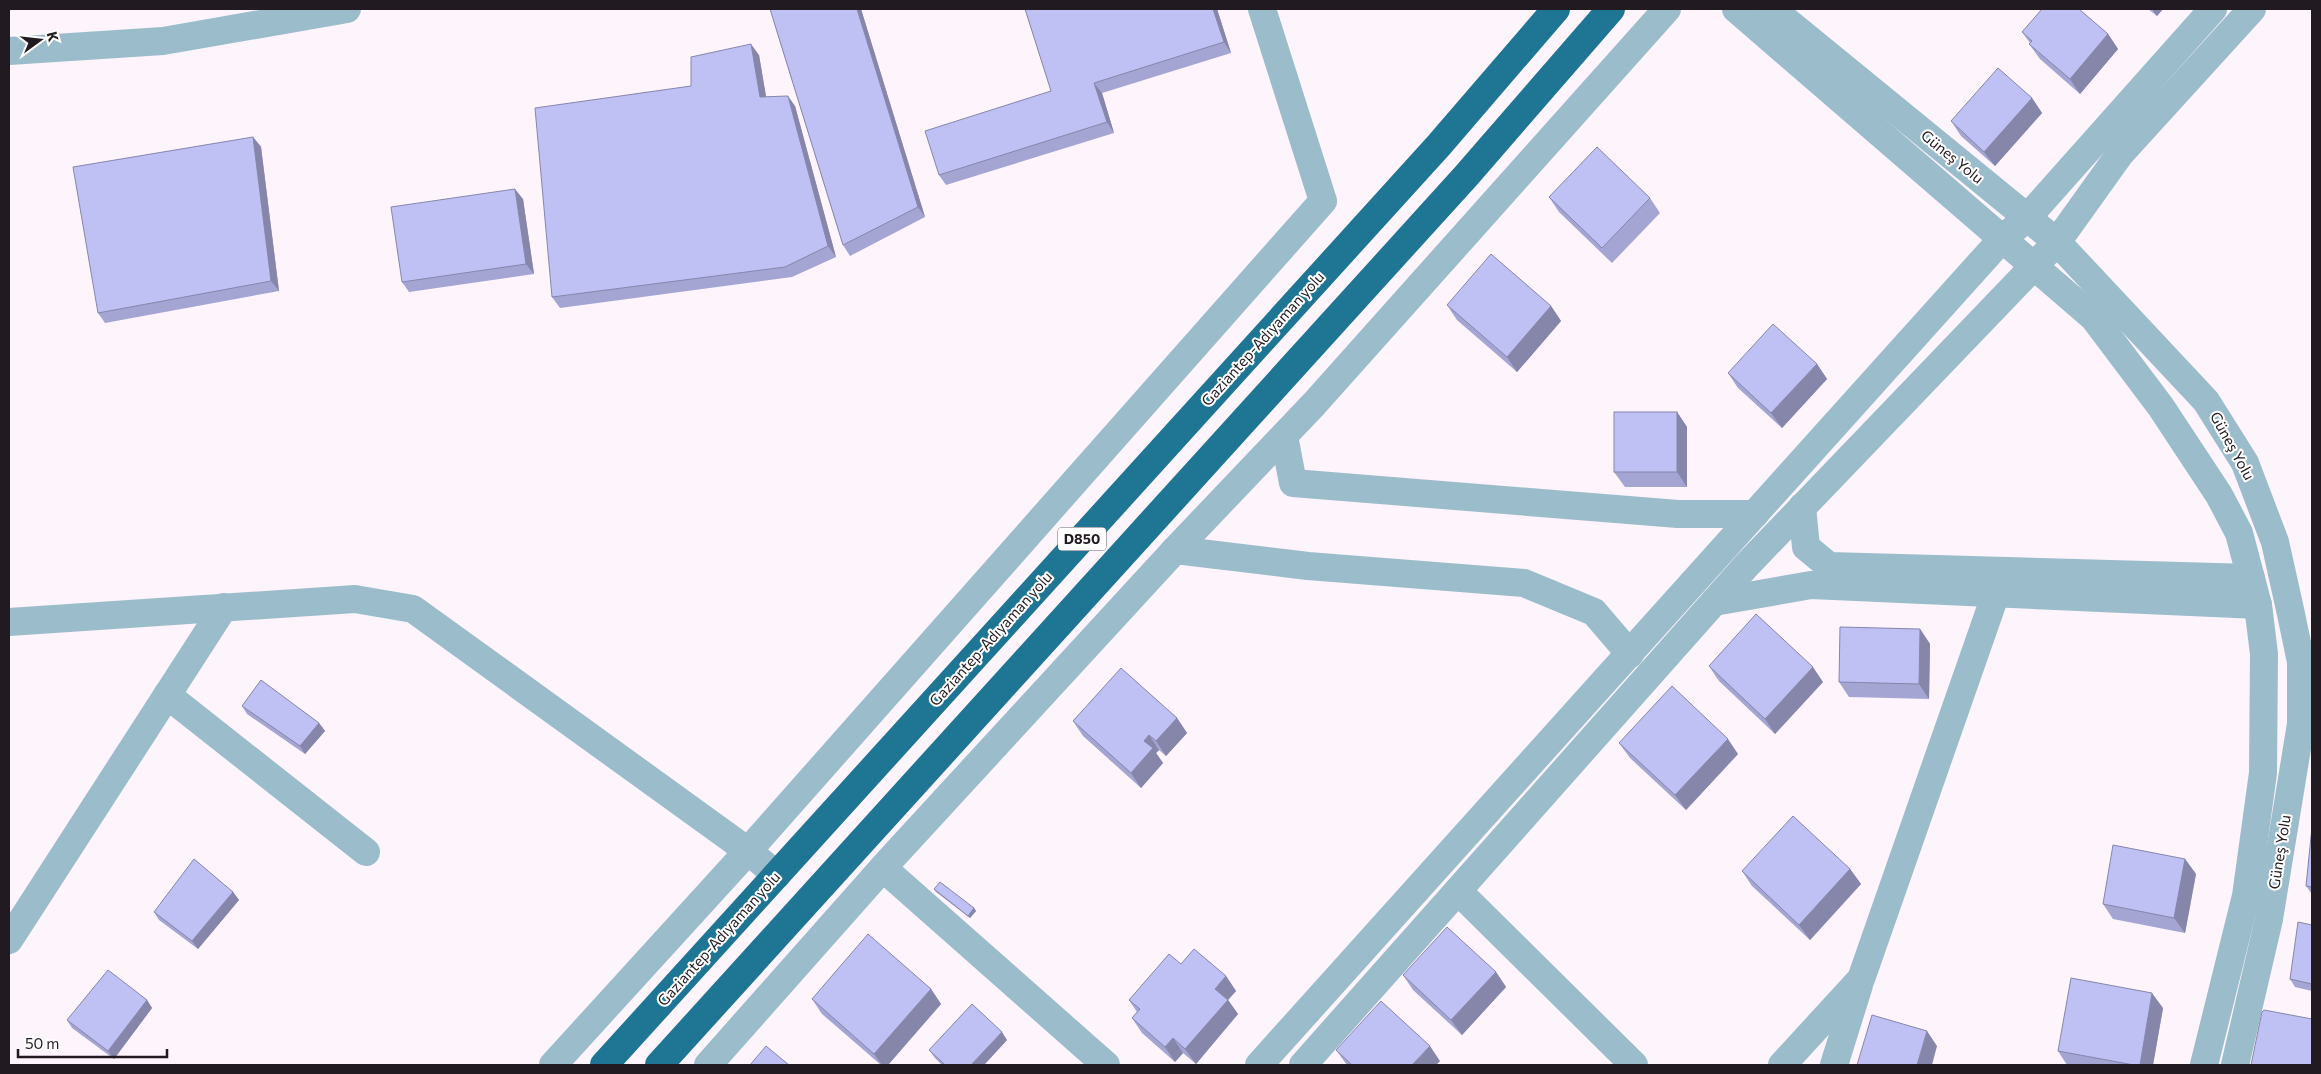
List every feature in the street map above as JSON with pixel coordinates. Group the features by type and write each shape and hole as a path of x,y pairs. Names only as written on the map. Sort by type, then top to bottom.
{"highway":[{"name":"Gaziantep-Adıyaman yolu","path":"604,1065 1439,146 1556,9"},
{"name":"D850","path":"659,1065 1459,183 1611,9"}],"street":[{"path":"9,51 163,41 348,9"},
{"path":"553,1065 748,851 1323,200 1262,9"},
{"path":"708,1065 883,868 1175,550 1314,404 1667,9"},
{"name":"Güneş Yolu","path":"1736,9 2094,318 2161,407 2219,495 2239,533 2258,605 2264,654 2263,774 2246,896 2204,1065"},
{"name":"Güneş Yolu","path":"1772,9 2057,242 2206,400 2245,463 2275,542 2291,614 2301,662 2301,724 2269,919 2235,1065"},
{"path":"1259,1065 2002,239 2027,218 2213,9"},
{"path":"1303,1065 1714,602 1802,507 2057,242 2120,154 2252,9"},
{"path":"1284,436 1293,483 1678,514 1755,514"},
{"path":"1802,507 1806,547 1829,566 2251,578"},
{"path":"1175,550 1308,566 1524,582 1594,612 1630,654"},
{"path":"1714,602 1810,585 2258,605"},
{"path":"1834,1065 1860,978 1996,593"},
{"path":"9,622 355,599 413,609 748,851 777,875"},
{"path":"9,940 224,607"},
{"path":"167,695 366,852"},
{"path":"883,868 1106,1065"},
{"path":"1458,891 1634,1065"},
{"path":"1782,1065 1860,978"}],"building":[{"path":"770,9 857,9 918,207 843,245"},
{"path":"1025,9 1213,9 1224,42 1094,83 1107,122 939,175 925,131 1051,91"},
{"path":"2042,9 2079,9 2108,34 2070,79 2029,44 2032,41 2022,32"},
{"path":"751,44 760,97 788,96 828,246 785,267 552,297 535,108 691,86 691,57"},
{"path":"1998,68 2032,98 1984,152 1951,121"},
{"path":"253,137 271,281 98,313 73,167"},
{"path":"1597,147 1650,198 1602,248 1549,197"},
{"path":"515,189 526,264 402,282 391,207"},
{"path":"1491,254 1551,306 1507,357 1447,305"},
{"path":"1773,324 1817,364 1771,413 1728,373"},
{"path":"1614,412 1677,412 1677,472 1614,472"},
{"path":"1756,614 1813,667 1765,719 1709,666"},
{"path":"1840,627 1920,629 1919,684 1839,682"},
{"path":"1121,668 1177,718 1156,741 1149,735 1144,741 1153,748 1131,773 1073,721"},
{"path":"261,680 319,723 300,746 242,706"},
{"path":"1672,686 1728,739 1675,795 1619,743"},
{"path":"1793,816 1850,869 1799,925 1742,871"},
{"path":"2312,827 2312,887 2306,886"},
{"path":"2113,845 2185,859 2174,918 2103,904"},
{"path":"194,859 233,892 192,941 154,912"},
{"path":"940,882 974,908 968,916 934,889"},
{"path":"2298,922 2312,925 2312,984 2290,979"},
{"path":"1447,927 1496,972 1451,1020 1403,975"},
{"path":"868,934 931,989 874,1054 812,999"},
{"path":"1194,949 1226,976 1215,989 1228,1000 1185,1049 1173,1038 1165,1047 1132,1018 1140,1009 1129,1000 1169,954 1181,964"},
{"path":"108,970 147,1000 108,1051 67,1020"},
{"path":"2071,978 2152,993 2140,1065 2058,1051"},
{"path":"1381,1001 1430,1046 1412,1065 1352,1065 1336,1050"},
{"path":"972,1004 1002,1032 971,1065 945,1065 929,1050"},
{"path":"2264,1010 2312,1019 2312,1065 2251,1065"},
{"path":"1872,1015 1927,1031 1917,1065 1857,1065"},
{"path":"766,1046 789,1065 750,1065"}]}
